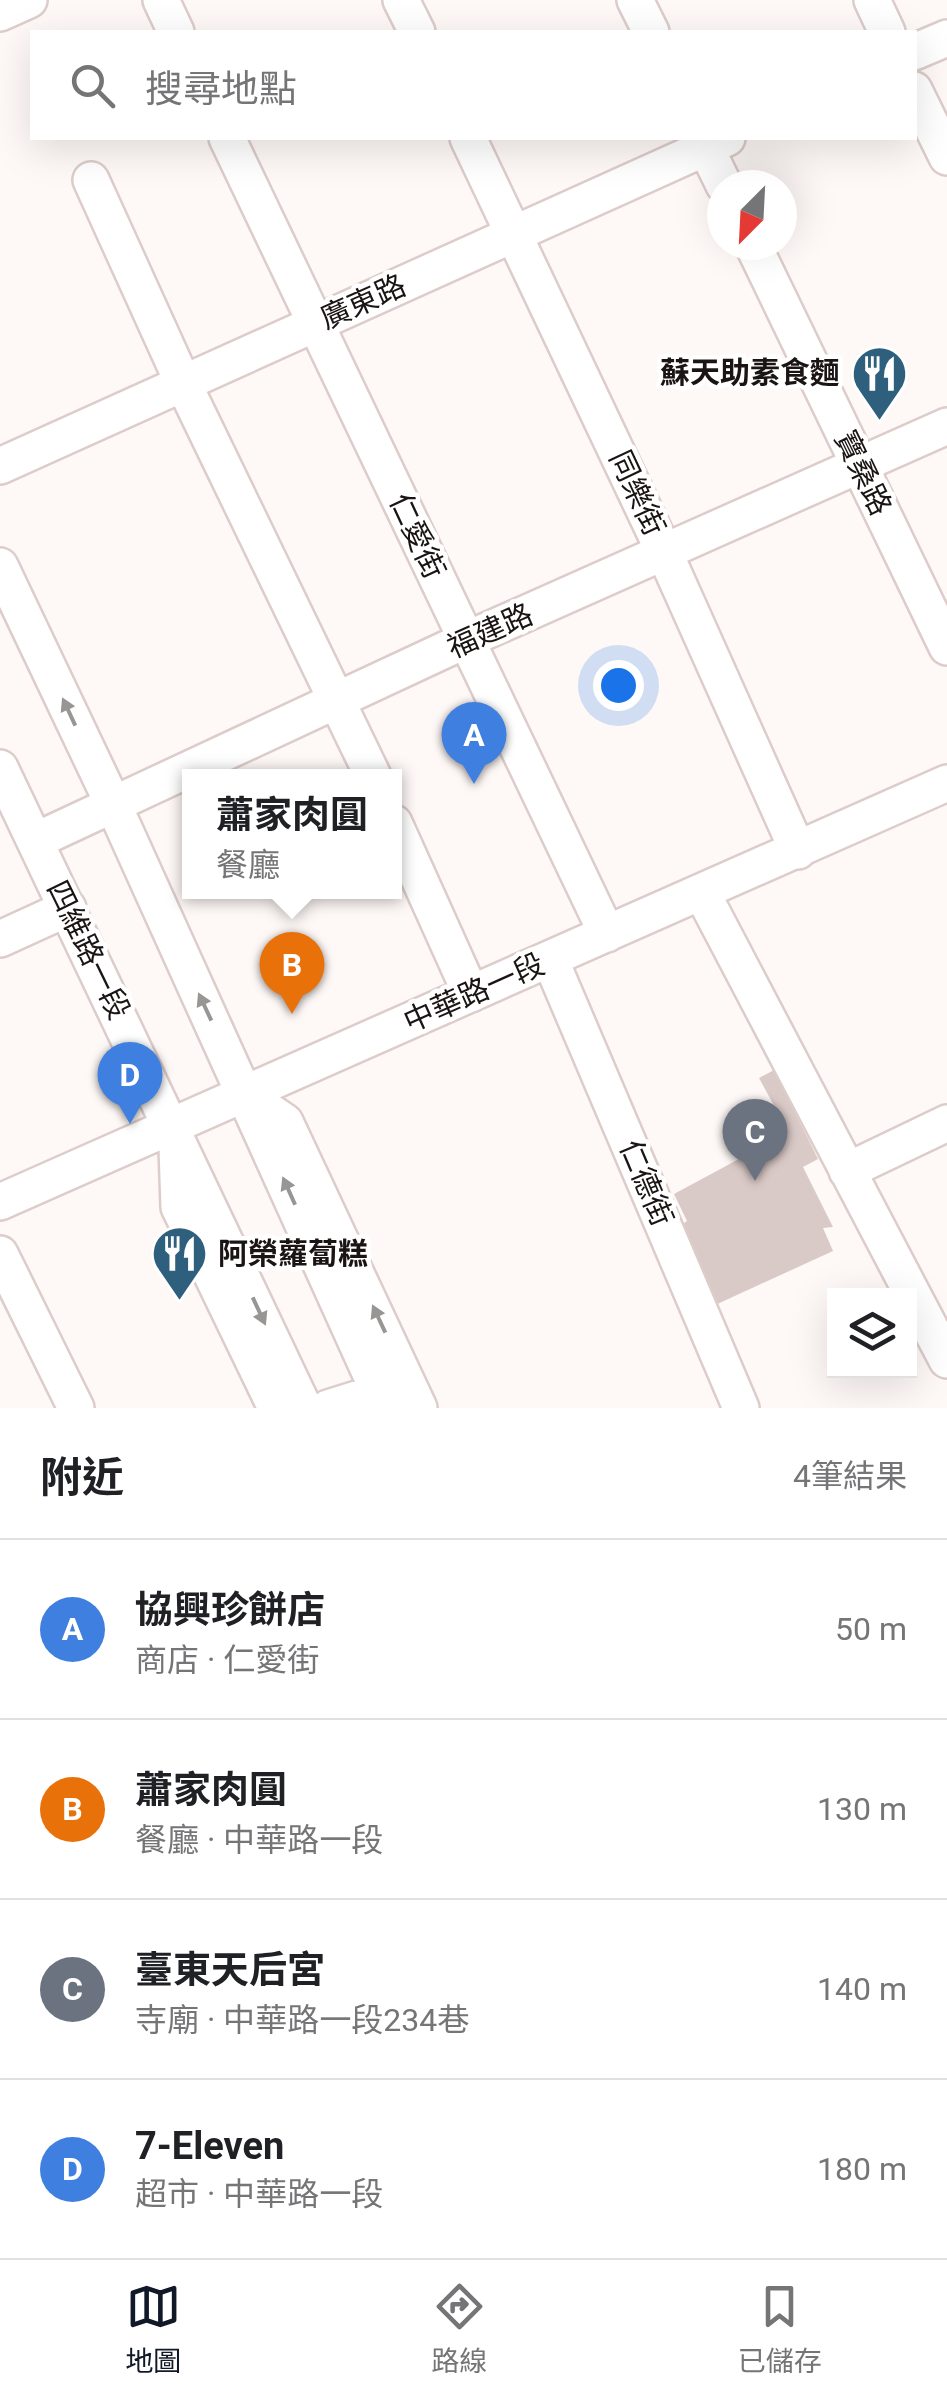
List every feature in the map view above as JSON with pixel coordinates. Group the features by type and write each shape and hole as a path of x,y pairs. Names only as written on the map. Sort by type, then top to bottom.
{"street":[{"path":"0,13 30,0"},
{"path":"161,0 175,30"},
{"path":"401,0 416,30"},
{"path":"635,0 650,30"},
{"path":"872,0 886,30"},
{"path":"917,51 947,38"},
{"path":"917,96 947,157"},
{"name":"仁愛街","path":"227,140 606,934"},
{"name":"同樂街","path":"469,140 666,554 798,851"},
{"path":"711,141 720,170"},
{"name":"廣東路","path":"0,466 711,141"},
{"path":"91,180 183,383 371,769"},
{"name":"寶桑路","path":"760,260 947,648"},
{"name":"福建路","path":"188,769 466,640 947,426"},
{"path":"0,566 113,804 382,1400 328,1408"},
{"name":"四維路一段","path":"0,768 304,1408"},
{"name":"福建路","path":"36,841 182,772"},
{"name":"中華路一段","path":"0,1202 175,1130 947,783"},
{"path":"402,841 471,994"},
{"path":"702,893 947,1360"},
{"path":"0,940 68,908"},
{"name":"仁德街","path":"550,959 741,1408"},
{"path":"246,1095 285,1122 419,1408"},
{"path":"847,1171 947,1123"},
{"name":"四維路一段","path":"175,1130 180,1207 276,1408"},
{"path":"0,1254 76,1408"}],"building":[{"path":"774,1070 818,1159 803,1167 833,1227 823,1228 833,1251 713,1306 677,1228 687,1221 674,1194 780,1137 769,1121 778,1113 759,1078"}],"place":[{"name":"蘇天助素食麵","path":"879,422"},
{"name":"協興珍餅店","path":"474,784"},
{"name":"蕭家肉圓","path":"292,1014"},
{"name":"7-Eleven","path":"130,1124"},
{"name":"臺東天后宮","path":"755,1181"},
{"name":"阿榮蘿蔔糕","path":"179,1303"}]}
